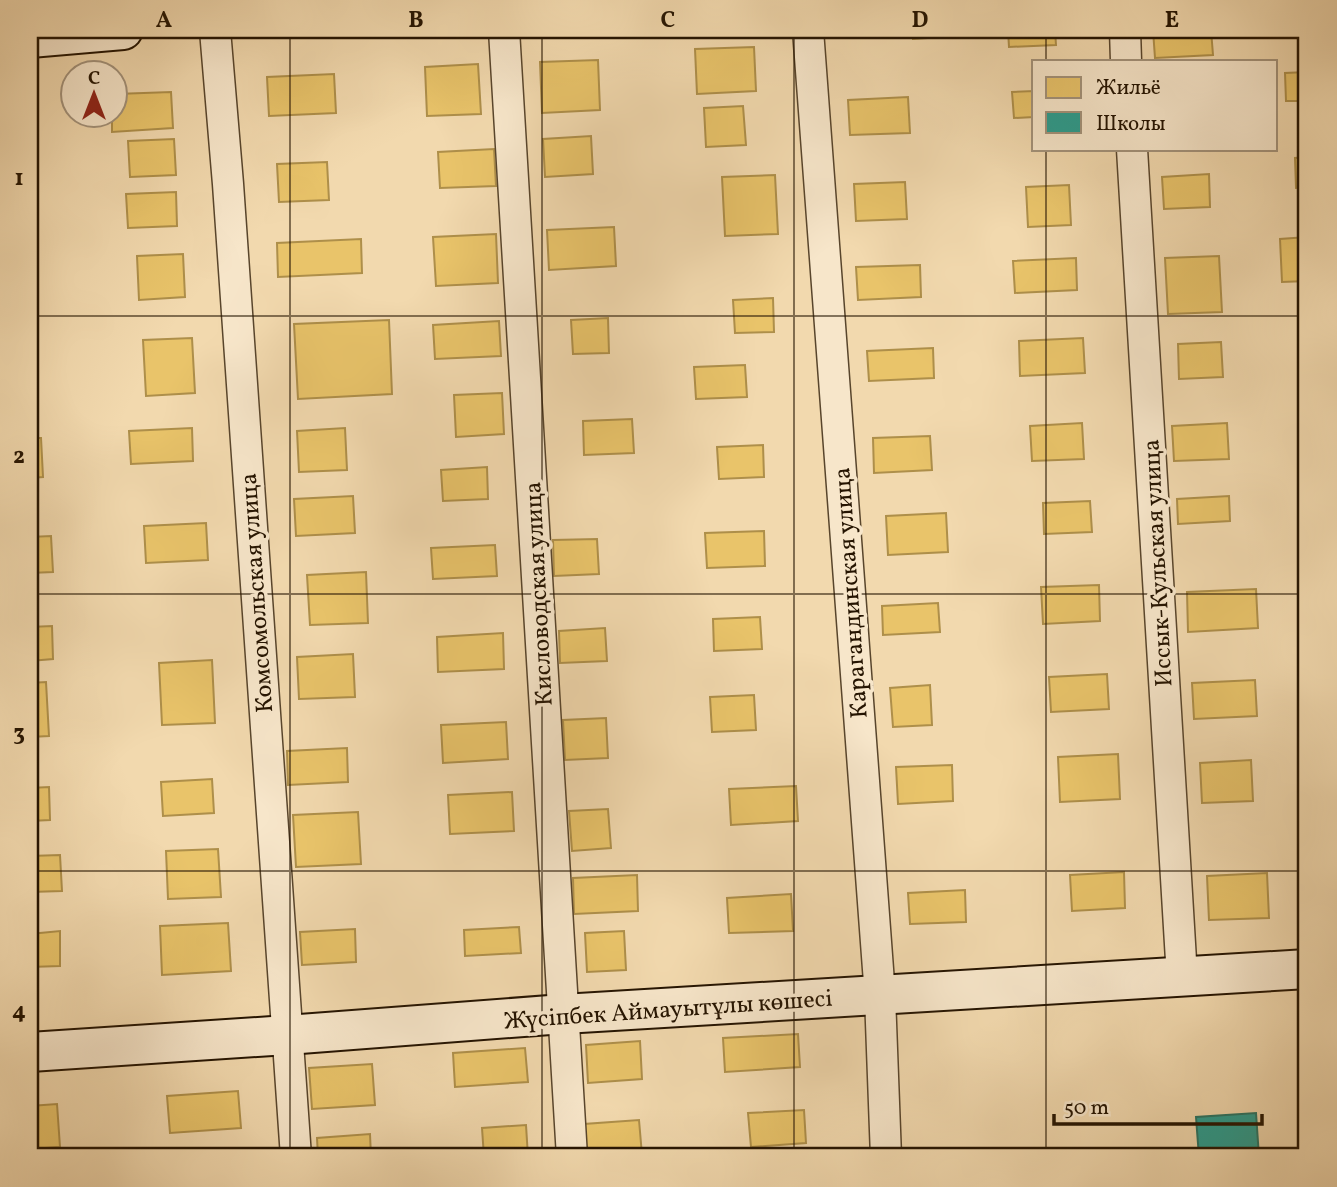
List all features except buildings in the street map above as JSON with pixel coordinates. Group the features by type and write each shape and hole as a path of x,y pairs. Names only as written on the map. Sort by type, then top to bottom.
{"street":[{"path":"30,38 123,30"},
{"name":"Комсомольская улица","path":"215,30 296,1157"},
{"name":"Кисловодская улица","path":"504,30 572,1157"},
{"name":"Карагандинская улица","path":"808,30 880,996 886,1157"},
{"path":"1125,30 1126,60"},
{"name":"Иссык-Кульская улица","path":"1132,150 1182,977"},
{"name":"Жүсіпбек Аймауытұлы көшесі","path":"30,1052 563,1014 1307,969"}]}
